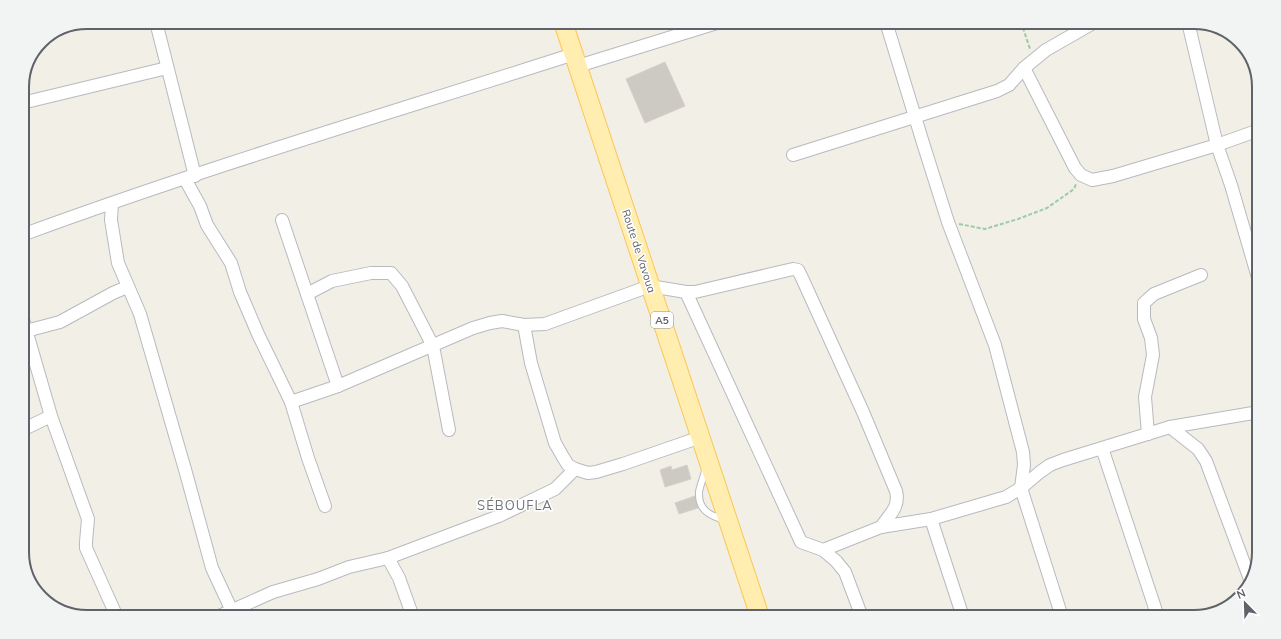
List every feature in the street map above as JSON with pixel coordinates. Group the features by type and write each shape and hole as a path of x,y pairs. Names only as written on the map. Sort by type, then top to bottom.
{"main road":[{"name":"Route de Vavoua","path":"566,29 758,610"}],"street":[{"path":"158,29 190,177 200,206 207,225 232,263 240,292 258,334 291,402 308,458 325,506"},
{"path":"29,233 190,177 576,60 693,29"},
{"path":"888,29 948,222 994,345 1023,452 1024,465 1021,488 1060,610"},
{"path":"793,155 998,91 1009,85 1024,68 1046,50 1083,29"},
{"path":"1190,29 1217,145 1231,185 1252,257"},
{"path":"29,101 167,68"},
{"path":"1024,68 1075,168 1081,175 1092,180 1113,176 1217,145 1252,132"},
{"path":"112,203 111,220 118,263 127,287 140,314 212,568 232,610"},
{"path":"282,220 338,386"},
{"path":"291,402 338,386 473,328 490,323 502,321 524,325 545,324 650,286 695,292 793,269 798,270 860,405 896,491 898,499 896,506 881,527"},
{"path":"307,294 332,281 371,273 391,274 402,286 433,346 449,430"},
{"path":"1148,434 1145,397 1153,355 1151,338 1144,318 1144,303 1154,294 1201,275"},
{"path":"29,330 60,322 112,293 127,287"},
{"path":"686,292 801,542 823,550 836,561 845,572 859,610"},
{"path":"524,325 532,363 555,443 562,457 568,465 575,470 588,473 596,472 701,437"},
{"path":"29,347 51,416 88,519 86,548 114,610"},
{"path":"823,550 881,527 931,519 1006,497 1021,488 1050,465 1102,448 1170,427 1252,413"},
{"path":"29,427 51,416"},
{"path":"1170,427 1198,448 1206,461 1248,574"},
{"path":"1102,448 1156,610"},
{"path":"234,610 273,592 318,579 349,567 388,558 499,516 555,489 575,470"},
{"path":"931,519 961,610"},
{"path":"388,558 399,578 410,610"}],"path":[{"path":"1023,29 1034,60"},
{"path":"948,222 985,229 1018,220 1047,208 1074,189 1081,175"}],"building":[{"path":"665,62 685,106 645,123 626,79"},
{"path":"687,465 691,479 665,487 660,470 671,466 672,470"},
{"path":"695,496 698,508 679,514 675,503"}],"district":[{"name":"SÉBOUFLA","path":"515,505"}]}
